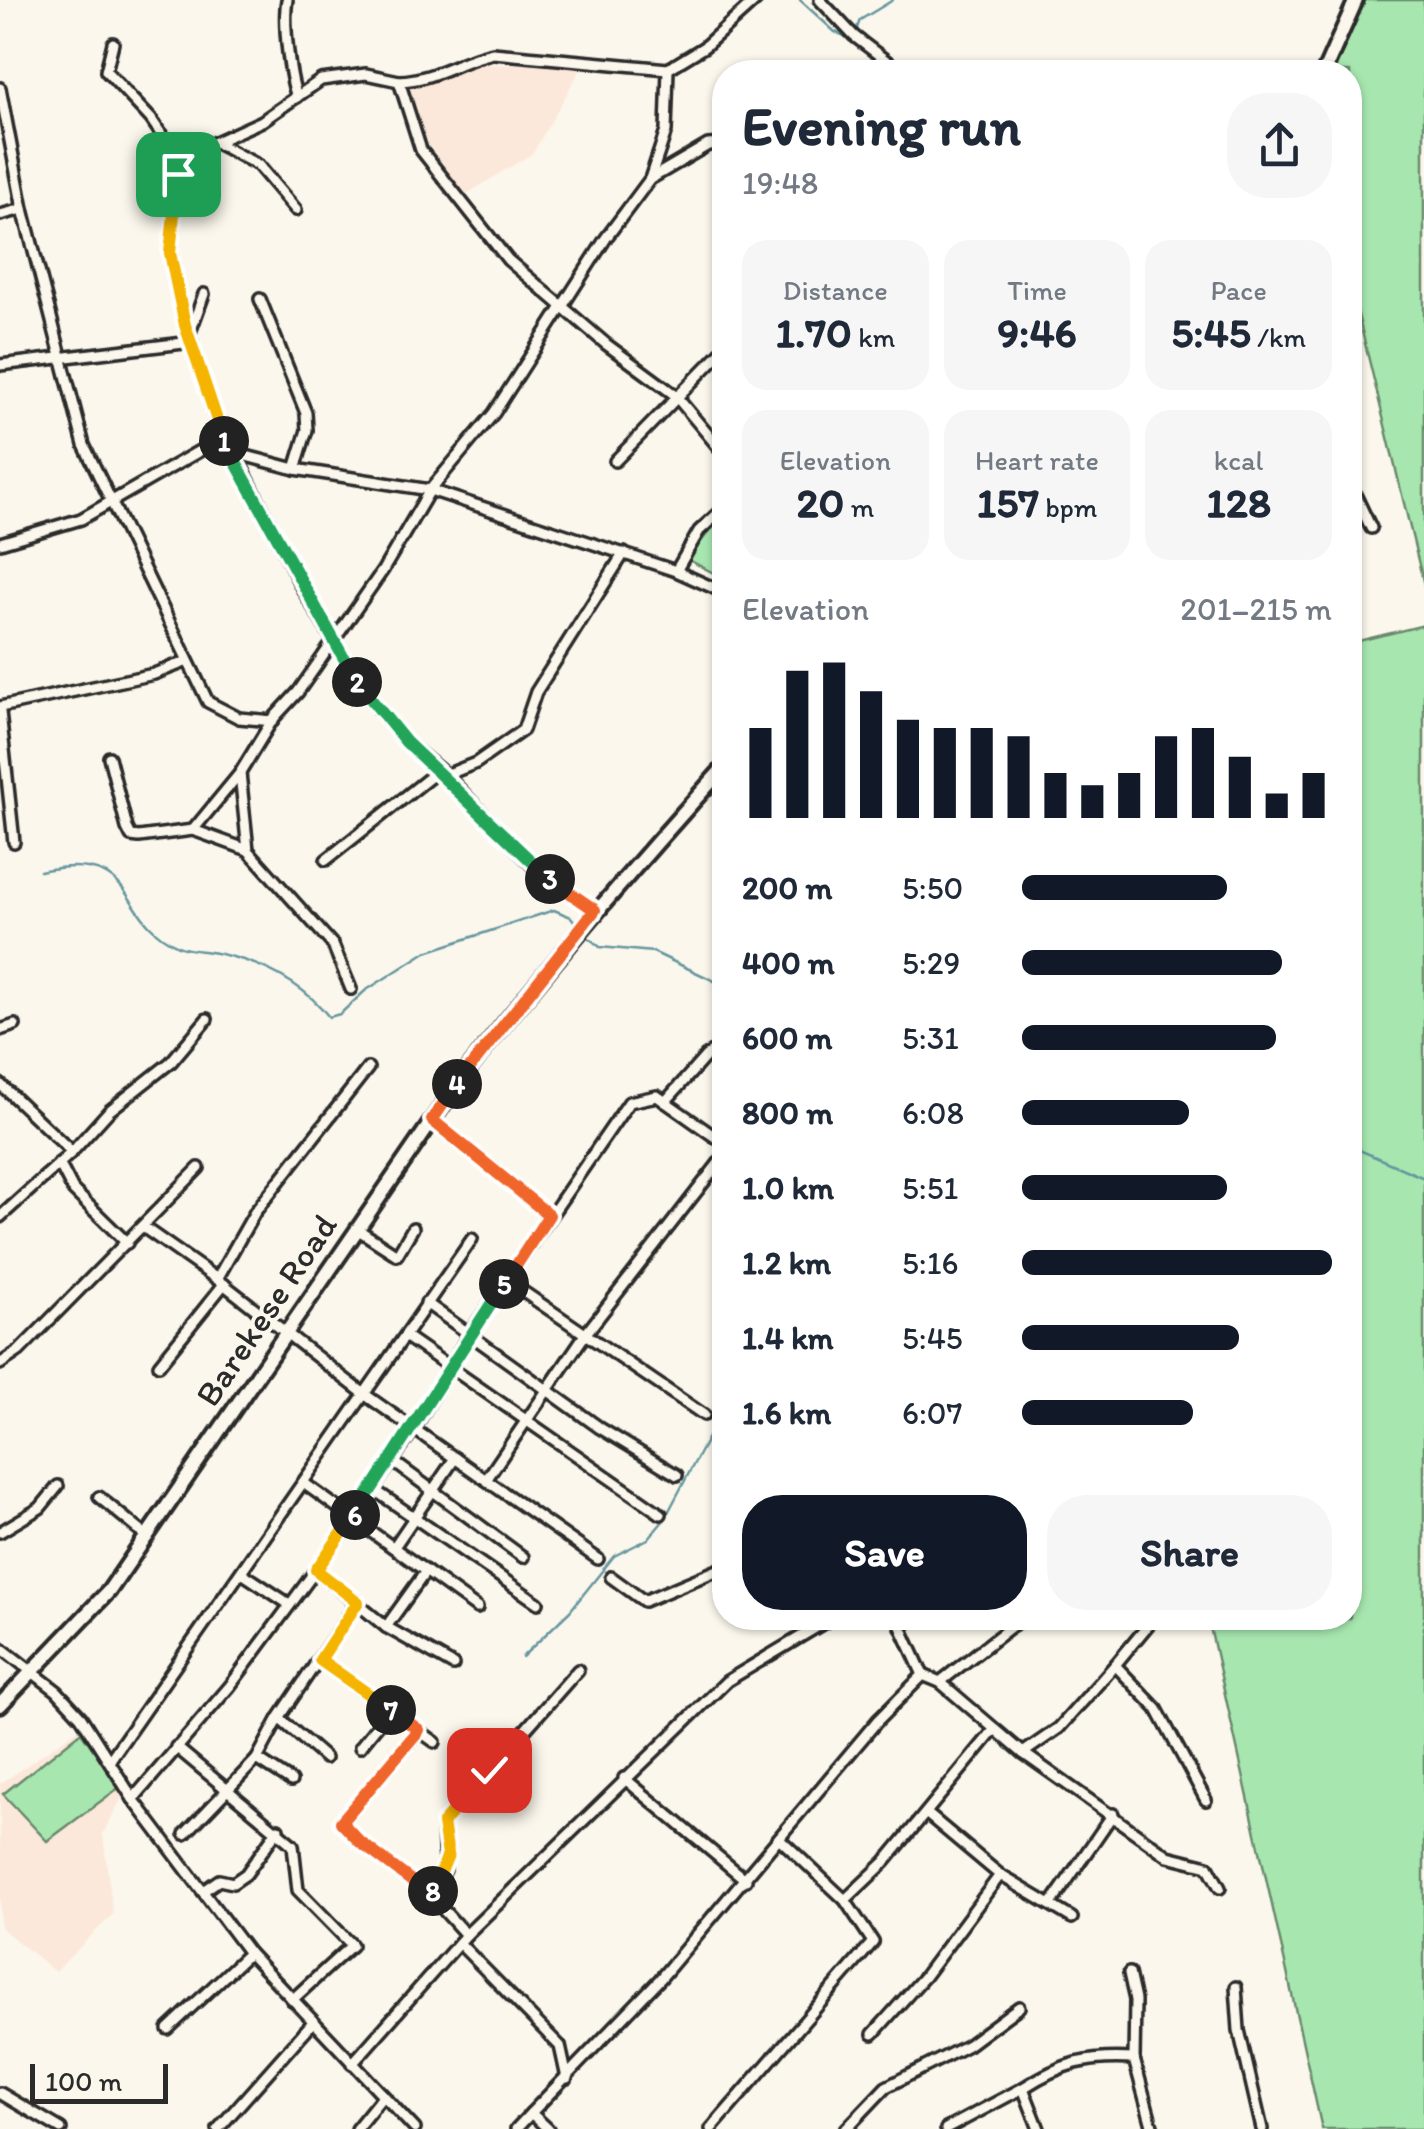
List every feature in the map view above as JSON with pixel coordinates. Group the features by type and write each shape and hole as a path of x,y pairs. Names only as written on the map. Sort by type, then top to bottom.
{"main road":[{"path":"1329,60 1356,0"},
{"name":"Barekese Road","path":"0,1705 109,1591 432,1120 595,910 712,780"}],"street":[{"path":"287,0 283,21 290,38 288,68 296,96"},
{"path":"178,159 218,144 321,80 344,74 399,81 432,78 493,53 668,69 704,47 756,0"},
{"path":"820,0 886,60"},
{"path":"113,43 106,71 151,119 178,159 168,236 190,338 222,438 235,453 332,644 361,688 406,742 534,867 595,910"},
{"path":"194,830 332,644 430,490 494,413 606,238 650,180 666,131 668,69"},
{"path":"399,81 414,131 434,168 508,260 675,395 712,439"},
{"path":"0,88 23,209 60,358 84,444 110,505 208,702 240,718 273,721"},
{"path":"218,144 258,165 296,210"},
{"path":"650,180 712,144"},
{"path":"0,215 23,209"},
{"path":"190,338 204,294"},
{"path":"260,299 306,413 307,430 295,469"},
{"path":"0,365 190,338"},
{"path":"615,461 712,360"},
{"path":"0,543 81,519 222,438"},
{"path":"235,453 295,469 430,490 624,553 712,587"},
{"path":"1362,509 1371,528"},
{"path":"676,571 698,530 712,518"},
{"path":"326,860 442,773 476,763 523,730 536,692 624,553"},
{"path":"14,842 6,798 0,710 154,674 186,662"},
{"path":"109,757 131,836 194,830 248,850 333,945 351,990"},
{"path":"240,773 248,850"},
{"path":"0,1218 72,1152 108,1110 171,1062 206,1019"},
{"path":"0,1030 15,1025"},
{"path":"665,1102 712,1052"},
{"path":"158,1365 221,1282 255,1212 368,1068"},
{"path":"0,1084 72,1152"},
{"path":"134,1799 230,1686 353,1518 415,1427 468,1336 629,1102 657,1096 712,1135"},
{"path":"432,1120 549,1215"},
{"path":"59,1164 73,1190 127,1242"},
{"path":"0,1364 200,1168"},
{"path":"486,1480 584,1336 712,1172"},
{"path":"143,1227 221,1282 367,1396 598,1560"},
{"path":"357,1229 396,1254 414,1228"},
{"path":"110,1760 367,1396 426,1302 472,1239"},
{"path":"506,1280 704,1415"},
{"path":"426,1302 547,1391 677,1475"},
{"path":"405,1336 660,1514"},
{"path":"394,1547 456,1458"},
{"path":"391,1460 522,1557"},
{"path":"305,1484 477,1608"},
{"path":"0,1532 40,1508 58,1486"},
{"path":"373,1489 538,1603"},
{"path":"99,1497 148,1537"},
{"path":"316,1570 386,1628 453,1665"},
{"path":"386,1628 426,1571"},
{"path":"242,1573 289,1604"},
{"path":"612,1577 644,1601 712,1573"},
{"path":"185,1834 257,1760 278,1718 358,1602"},
{"path":"352,2064 462,1939 624,1778 727,1682 812,1630"},
{"path":"903,1630 923,1675 940,1682 1023,1753 1168,1856 1208,1866 1220,1888"},
{"path":"940,1682 1008,1630"},
{"path":"1023,1753 1058,1728 1144,1630"},
{"path":"0,1647 57,1690 250,1953 415,2129"},
{"path":"320,1660 435,1742"},
{"path":"1115,1665 1157,1709 1206,1800"},
{"path":"430,1895 445,1870 443,1823 578,1670"},
{"path":"516,2129 568,2078 746,1880 878,1720 923,1675"},
{"path":"360,1748 390,1710"},
{"path":"278,1718 325,1758"},
{"path":"419,1730 341,1822 360,1842 430,1895 462,1939 560,2046 568,2078"},
{"path":"845,1900 926,1813 994,1730"},
{"path":"176,1747 293,1845 298,1890 352,1946 292,2000"},
{"path":"257,1760 291,1780"},
{"path":"624,1778 746,1880"},
{"path":"926,1813 1000,1876 1072,1918"},
{"path":"1052,1904 1113,1814"},
{"path":"203,1892 220,1880 234,1884 246,1874 278,1829"},
{"path":"711,2129 873,1942 845,1900 781,1840"},
{"path":"873,2034 924,1976 1000,1876"},
{"path":"168,2029 250,1953"},
{"path":"1129,1973 1135,2000 1134,2059 1154,2129"},
{"path":"1236,1987 1239,2030 1262,2129"},
{"path":"846,2129 886,2086 968,2045 1019,2007"},
{"path":"218,2129 313,2022"},
{"path":"946,2129 1070,2060 1134,2059"},
{"path":"1024,2088 1039,2129"},
{"path":"0,2093 61,2129"},
{"path":"356,2129 382,2097"},
{"path":"531,2113 548,2129"}],"shaded area":[{"path":"466,64 583,65 533,153 465,195 418,129 404,89"},
{"path":"80,1728 101,1753 124,1794 103,1834 113,1914 55,1972 0,1927 0,1784"}],"green space":[{"path":"1365,0 1424,0 1424,585 1362,331 1362,60 1338,60"},
{"path":"712,528 712,572 687,559"},
{"path":"1424,625 1424,2129 1322,2129 1211,1630 1362,1630 1362,640"},
{"path":"81,1732 120,1787 47,1841 3,1794"}],"waterway":[{"path":"800,0 835,32 845,36 857,28 860,20 893,0"},
{"path":"40,871 73,867 96,870 112,878 158,934 182,948 232,957 264,968 293,983 329,1017 340,1014 365,991 426,952 554,910 571,917 579,927"},
{"path":"583,933 600,947 653,952 712,980"},
{"path":"1362,1151 1424,1178"},
{"path":"522,1657 570,1611 614,1556 648,1539 664,1520 712,1430"}],"route":[{"path":"178,174 168,236 170,253 185,325 222,438 235,453 332,644 361,688 406,742 446,775 534,867 595,910 510,1014 432,1120 549,1215 482,1322 468,1336 415,1427 316,1570 358,1602 320,1660 419,1730 369,1794 341,1822 343,1827 430,1895 445,1870 448,1855 443,1823 489,1770"}]}
